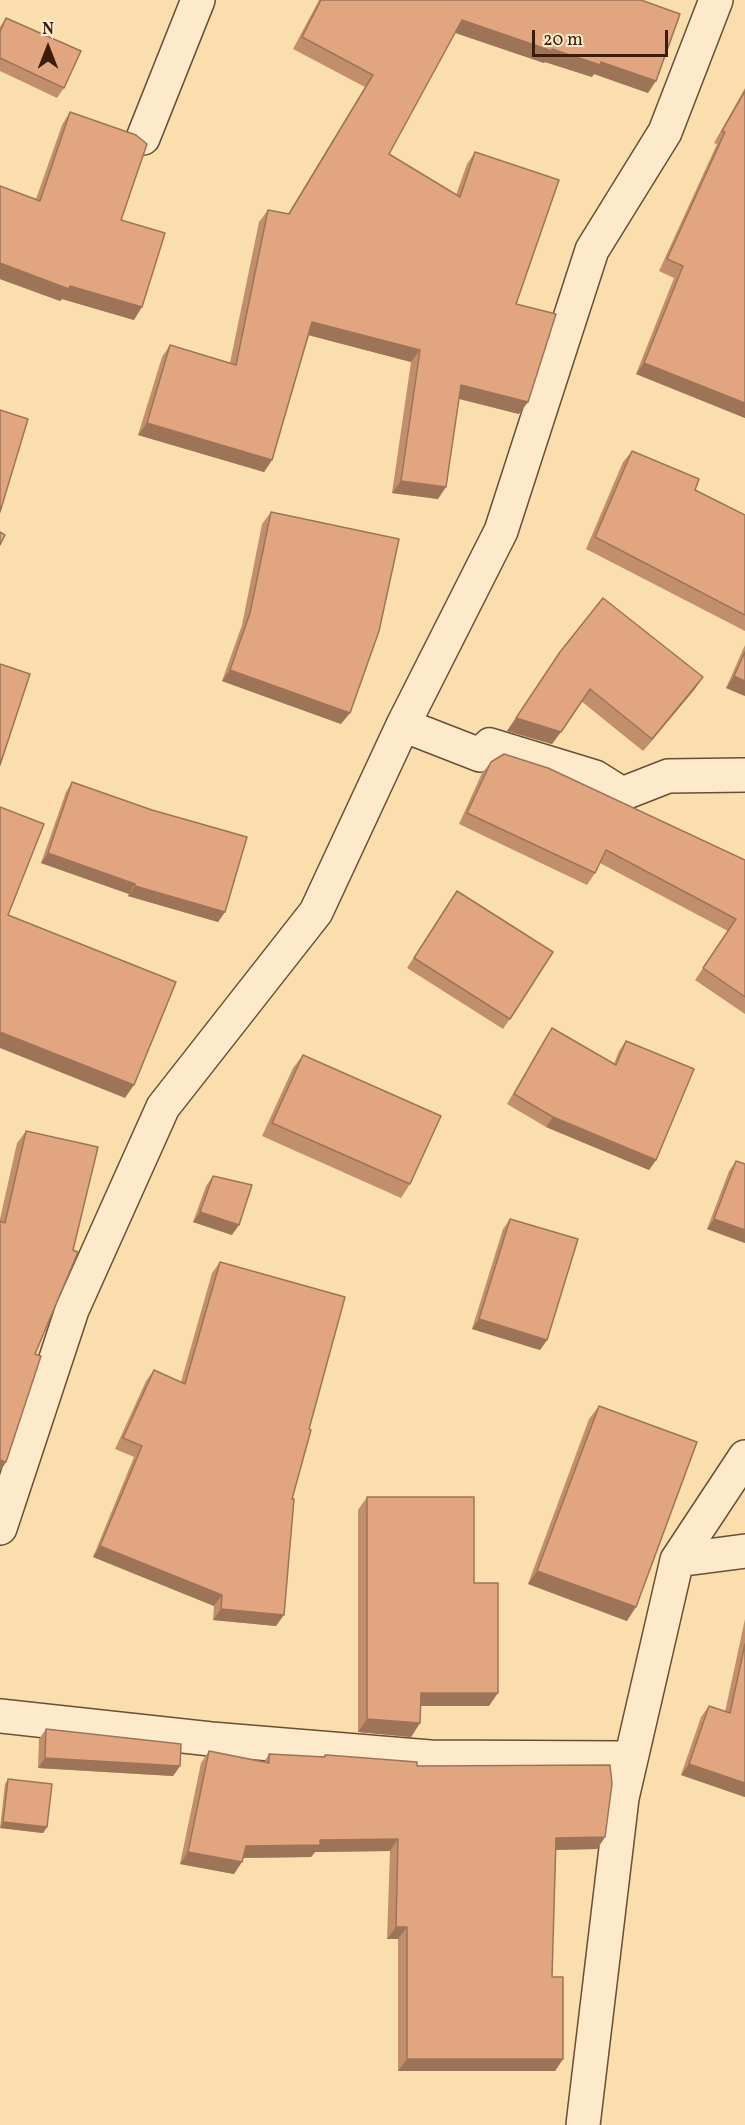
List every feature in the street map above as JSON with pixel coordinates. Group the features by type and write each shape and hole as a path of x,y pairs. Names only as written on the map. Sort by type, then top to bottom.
{"street":[{"path":"143,138 198,0"},
{"path":"0,1528 72,1310 163,1107 316,912 403,725 501,531 592,250 664,132 716,0"},
{"path":"403,725 480,755 490,746 595,777 622,794 668,776 745,775"},
{"path":"583,2125 622,1798 677,1560 745,1457"},
{"path":"677,1560 745,1551"},
{"path":"0,1716 211,1739 430,1757 620,1758 622,1798"}],"building":[{"path":"321,0 641,0 680,14 656,81 601,62 600,65 552,49 552,51 462,20 389,154 460,197 475,152 559,180 516,304 556,314 528,402 461,385 446,487 401,481 420,350 312,322 272,460 147,423 170,345 236,365 268,210 289,214 373,75 302,37"},
{"path":"6,18 81,51 64,88 0,58 0,32"},
{"path":"745,91 745,403 644,363 683,266 667,259 725,132 722,131"},
{"path":"70,112 136,135 147,144 121,220 165,233 142,307 70,286 69,289 0,263 0,186 40,201"},
{"path":"0,410 28,419 0,512"},
{"path":"632,451 699,479 695,490 745,515 745,615 595,537"},
{"path":"271,512 399,539 379,631 350,713 230,670 250,613"},
{"path":"0,532 5,535 0,545"},
{"path":"603,598 703,677 652,739 590,689 561,732 516,718 560,652"},
{"path":"745,652 745,681 734,676"},
{"path":"0,664 30,674 0,765"},
{"path":"504,754 548,768 745,860 745,997 703,968 736,919 606,850 595,873 467,813 491,762"},
{"path":"72,782 152,810 247,837 225,912 135,886 135,884 48,853"},
{"path":"0,807 44,824 8,915 176,982 134,1085 0,1032"},
{"path":"457,891 553,952 510,1019 414,958"},
{"path":"552,1028 616,1065 626,1041 694,1069 656,1160 553,1117 514,1094"},
{"path":"303,1055 441,1116 410,1184 272,1123"},
{"path":"26,1131 98,1147 73,1250 78,1252 35,1354 41,1356 6,1462 0,1460 0,1221 5,1223"},
{"path":"736,1161 745,1164 745,1230 714,1219"},
{"path":"213,1176 252,1185 239,1225 200,1212"},
{"path":"510,1219 578,1239 547,1340 479,1319"},
{"path":"220,1262 345,1297 292,1499 294,1499 284,1615 221,1609 222,1595 100,1546 142,1446 123,1438 154,1370 185,1384"},
{"path":"599,1406 697,1442 636,1607 537,1571"},
{"path":"367,1497 474,1497 474,1583 498,1583 498,1693 421,1693 420,1723 367,1719"},
{"path":"745,1644 745,1783 689,1764 709,1706 730,1713"},
{"path":"46,1729 181,1744 180,1766 45,1758"},
{"path":"209,1751 269,1763 269,1754 325,1757 327,1755 417,1762 417,1766 610,1765 612,1784 605,1837 556,1838 552,1977 563,1977 563,2059 407,2059 407,1927 396,1927 398,1839 320,1840 320,1845 246,1846 242,1862 188,1852"},
{"path":"8,1779 52,1784 47,1827 3,1822"}]}
